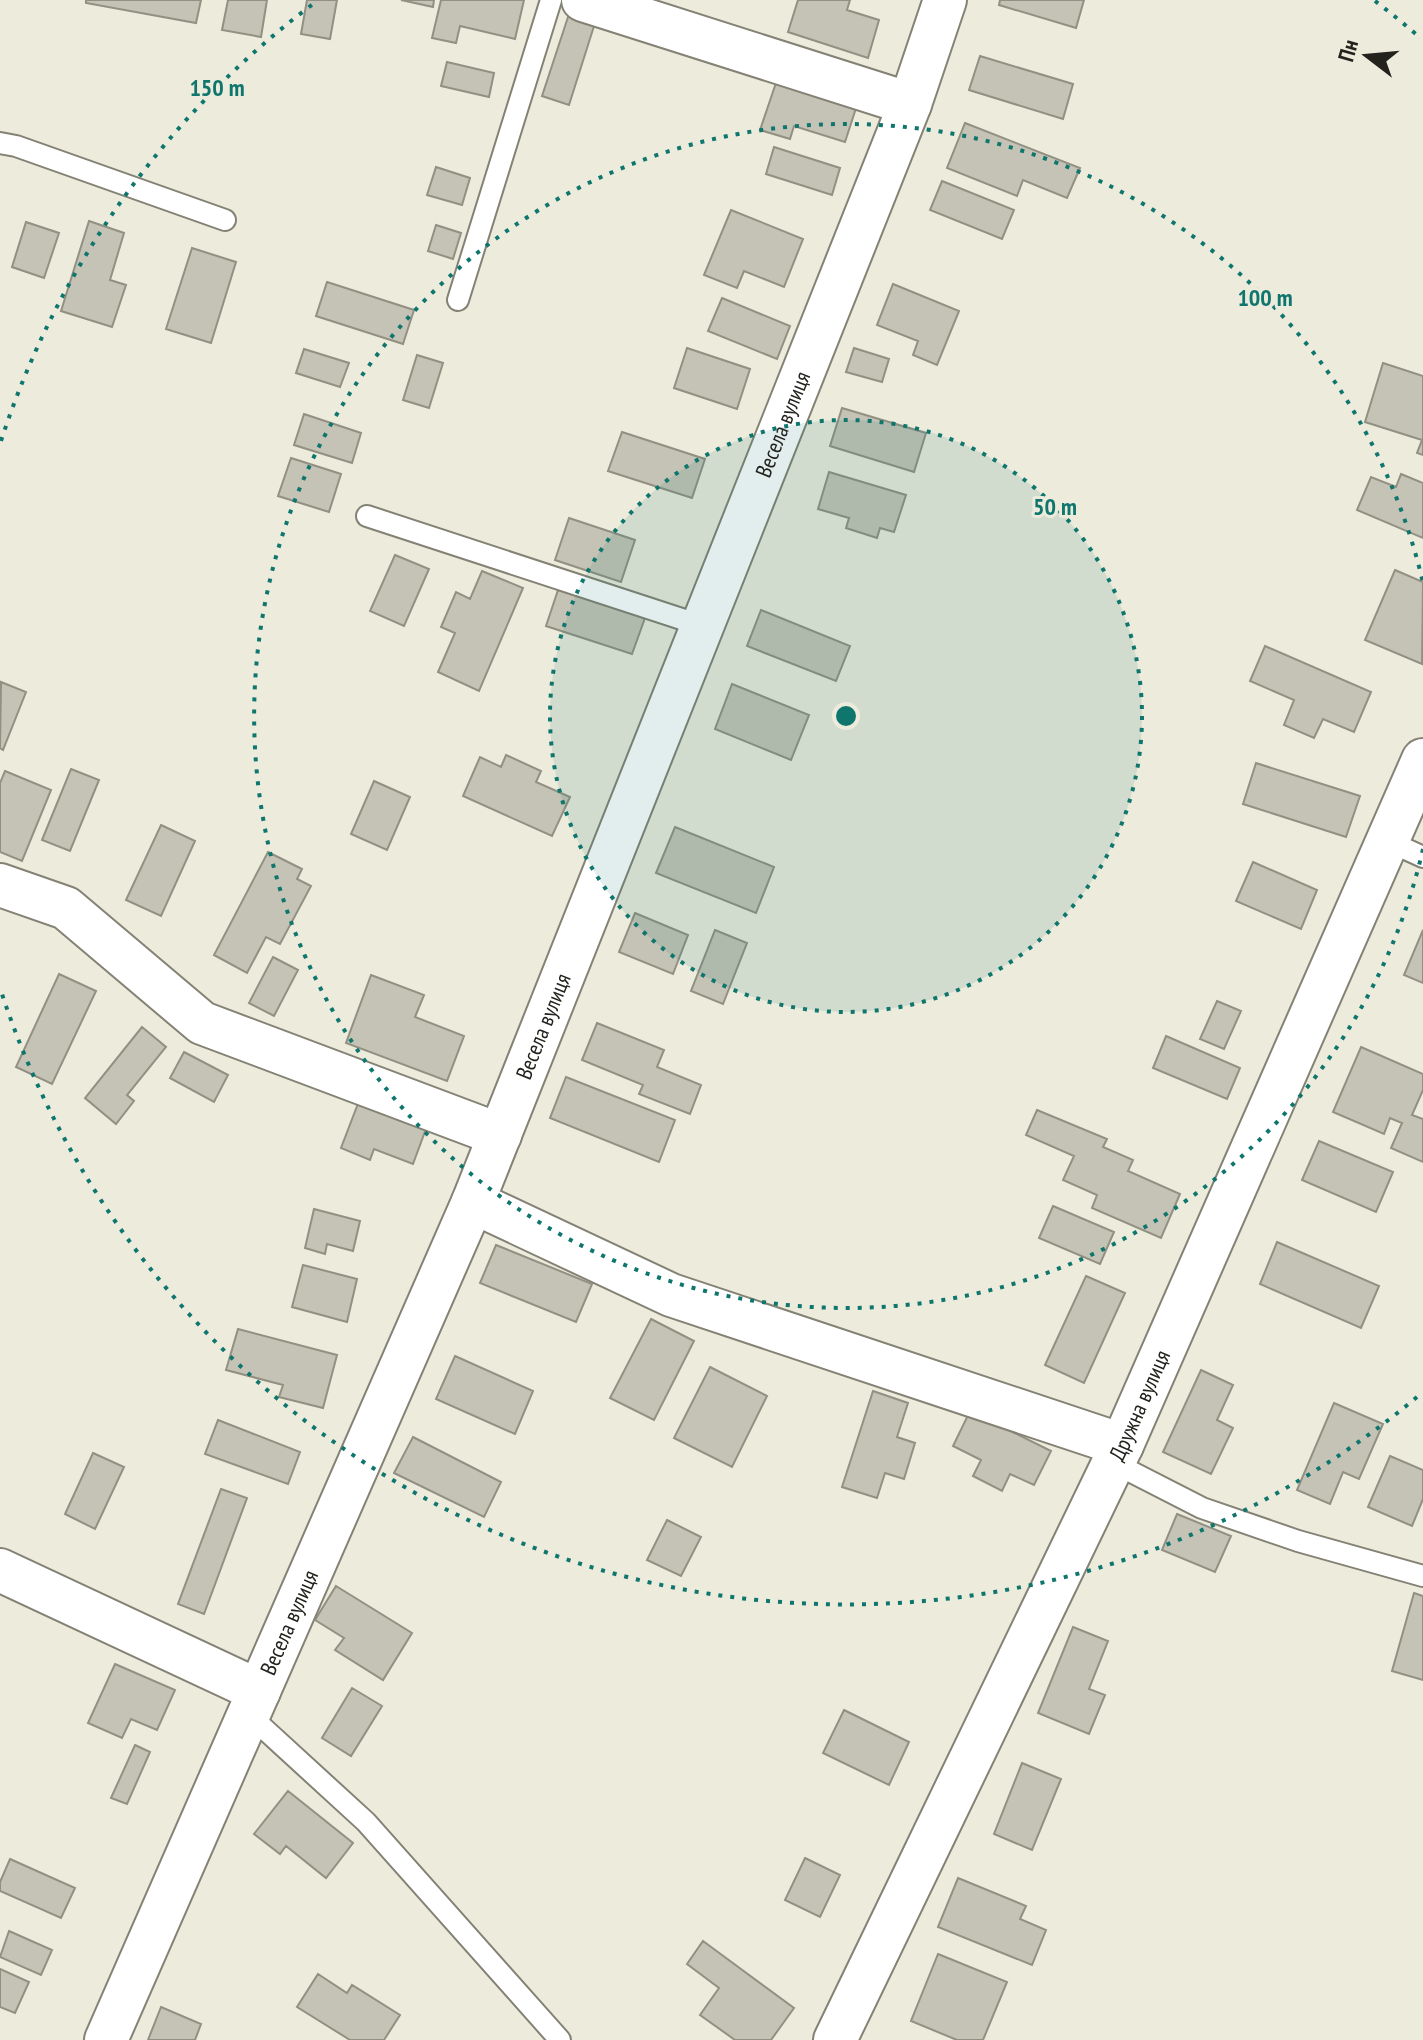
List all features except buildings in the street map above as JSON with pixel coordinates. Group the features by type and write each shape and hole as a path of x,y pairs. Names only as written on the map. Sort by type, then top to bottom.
{"street":[{"path":"583,0 910,104"},
{"name":"Весела вулиця","path":"106,2040 473,1202 910,104 945,0"},
{"name":"Дружна вулиця","path":"835,2040 1406,849 1423,760"},
{"path":"0,885 66,908 202,1023 500,1135"},
{"path":"473,1202 671,1295 1118,1454"},
{"path":"0,1570 254,1702"}],"lane":[{"path":"458,300 551,0"},
{"path":"0,143 225,220"},
{"path":"367,516 703,626"},
{"path":"1118,1454 1202,1508 1298,1541 1423,1576"},
{"path":"254,1702 366,1822 560,2040"}]}
